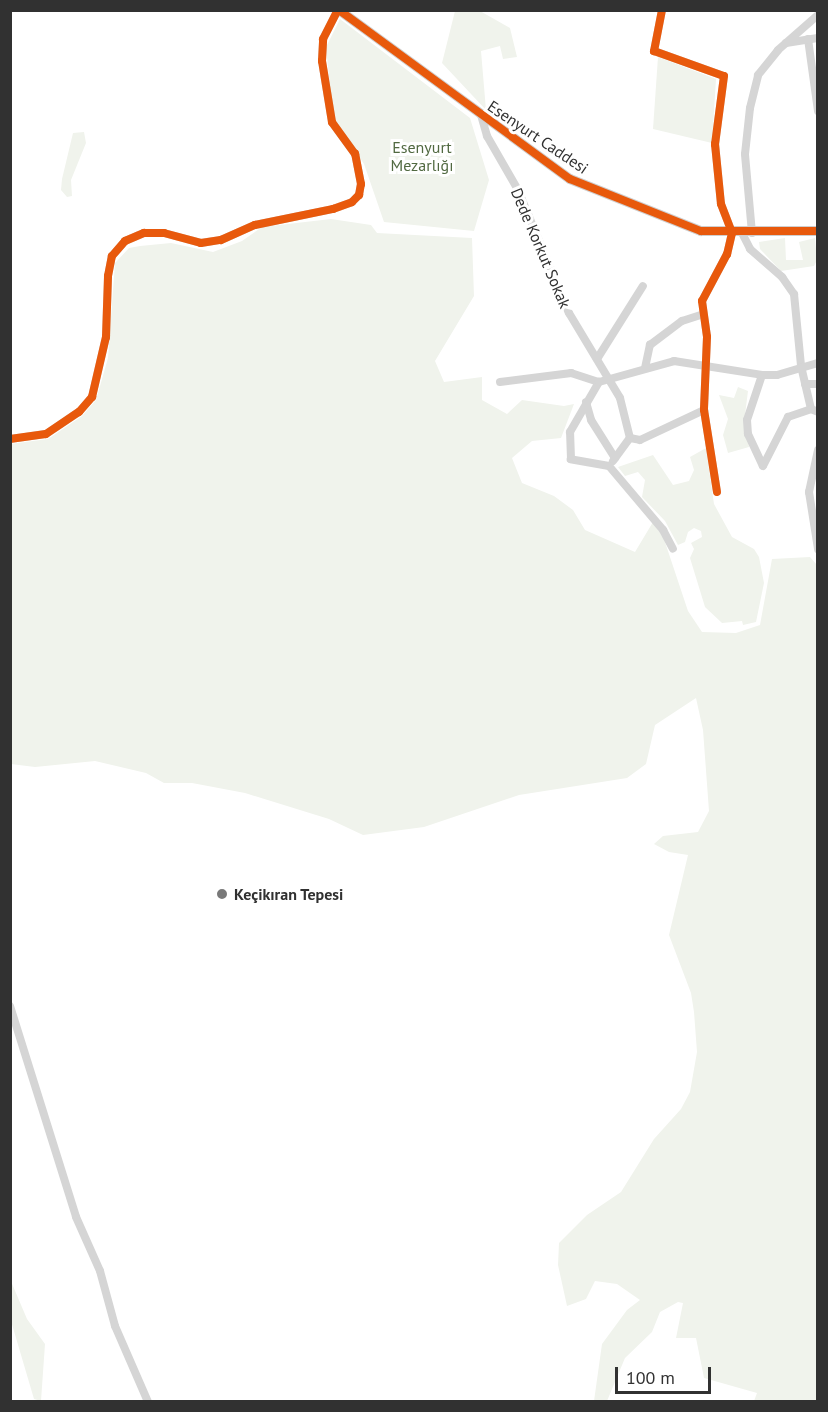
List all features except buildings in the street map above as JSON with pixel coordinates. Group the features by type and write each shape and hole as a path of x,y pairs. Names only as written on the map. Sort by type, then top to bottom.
{"street":[{"name":"Esenyurt Caddesi","path":"339,10 570,179 701,231 742,233 818,231"},
{"path":"10,439 46,434 79,412 92,397 106,337 108,276 112,256 125,241 154,233 201,243 221,240 255,225 333,209 352,202 358,195 361,184 355,154 332,122 322,61 323,39 339,10"},
{"path":"662,10 654,51 724,76 715,144 721,204 742,233 750,249 782,277 794,294 801,366 814,411 788,417 763,466 748,434 747,420 762,375"},
{"path":"717,492 704,410 706,365 702,301 727,254 742,233 745,154 750,108 758,75 786,43 818,15"},
{"path":"786,43 818,38"},
{"path":"808,39 818,111"},
{"name":"Dede Korkut Sokak","path":"481,115 487,136 518,190 569,313 620,398 630,438"},
{"path":"597,359 643,286"},
{"path":"645,368 650,345 682,321 703,314"},
{"path":"500,382 571,373 598,382 674,362 762,375 777,375 801,366 818,363"},
{"path":"598,382 570,432 571,459 609,466 663,530 673,549"},
{"path":"805,384 818,384"},
{"path":"586,402 591,420 615,458"},
{"path":"609,466 630,438 640,440 704,410"},
{"path":"818,450 808,492 818,549"},
{"path":"808,492 818,495"},
{"path":"10,1006 76,1217 100,1271 114,1326 148,1401"}],"green space":[{"path":"455,11 480,11 510,28 517,57 503,59 500,46 481,51 486,110 442,63"},
{"name":"Esenyurt Mezarlığı","path":"340,19 470,118 489,180 474,231 384,222 364,164 333,117 326,47"},
{"path":"658,57 716,79 712,143 653,129"},
{"path":"84,132 86,143 71,180 72,196 67,197 61,190 62,179 73,133"},
{"path":"331,219 371,225 377,233 472,238 474,296 435,361 444,382 482,377 482,400 507,414 522,400 564,406 574,404 561,438 532,441 512,458 522,483 554,496 573,510 585,530 635,552 653,522 664,539 688,611 702,632 736,633 760,625 772,559 810,557 817,565 817,1401 754,1401 757,1393 704,1378 696,1338 676,1338 683,1303 678,1302 660,1312 652,1332 625,1358 607,1401 594,1401 602,1344 627,1310 640,1300 617,1284 595,1281 586,1299 567,1306 558,1265 559,1243 587,1215 621,1192 654,1139 681,1109 690,1092 697,1052 694,1012 691,993 669,935 688,855 669,852 654,844 663,836 698,832 709,811 703,730 696,698 655,725 646,764 627,778 519,795 424,827 363,835 329,819 245,793 192,783 164,783 146,773 95,761 35,767 11,764 10,444 48,439 82,416 96,400 108,358 115,263 129,248 171,243 213,252 242,241 262,227"},
{"path":"785,238 786,260 803,260 799,242 815,238 817,260 814,266 781,271 760,249 759,242"},
{"path":"738,387 748,391 745,415 749,447 728,453 723,435 728,419 719,395 734,398"},
{"path":"706,448 714,504 732,537 754,549 759,557 764,583 756,622 743,625 742,621 722,623 705,607 690,558 694,549 691,543 702,537 701,531 694,528 688,532 685,542 678,545 665,521 642,497 645,480 638,472 625,476 618,467 653,455 673,485 689,481 694,470 690,457"},
{"path":"10,1279 27,1319 45,1344 41,1401 34,1399 11,1321"}],"cycle path":[{"path":"10,439 46,434 79,412 92,397 106,337 108,276 112,256 125,241 144,233 164,233 201,243 221,240 255,225 333,209 352,202 359,195 361,184 355,154 332,122 322,61 323,39 338,10"},
{"path":"339,10 570,179 701,231 818,231"},
{"path":"662,10 654,51 724,76 715,144 721,204 732,233 727,254 702,301 707,337 704,410 717,492"}],"place":[{"name":"Keçikıran Tepesi","path":"222,894"}]}
